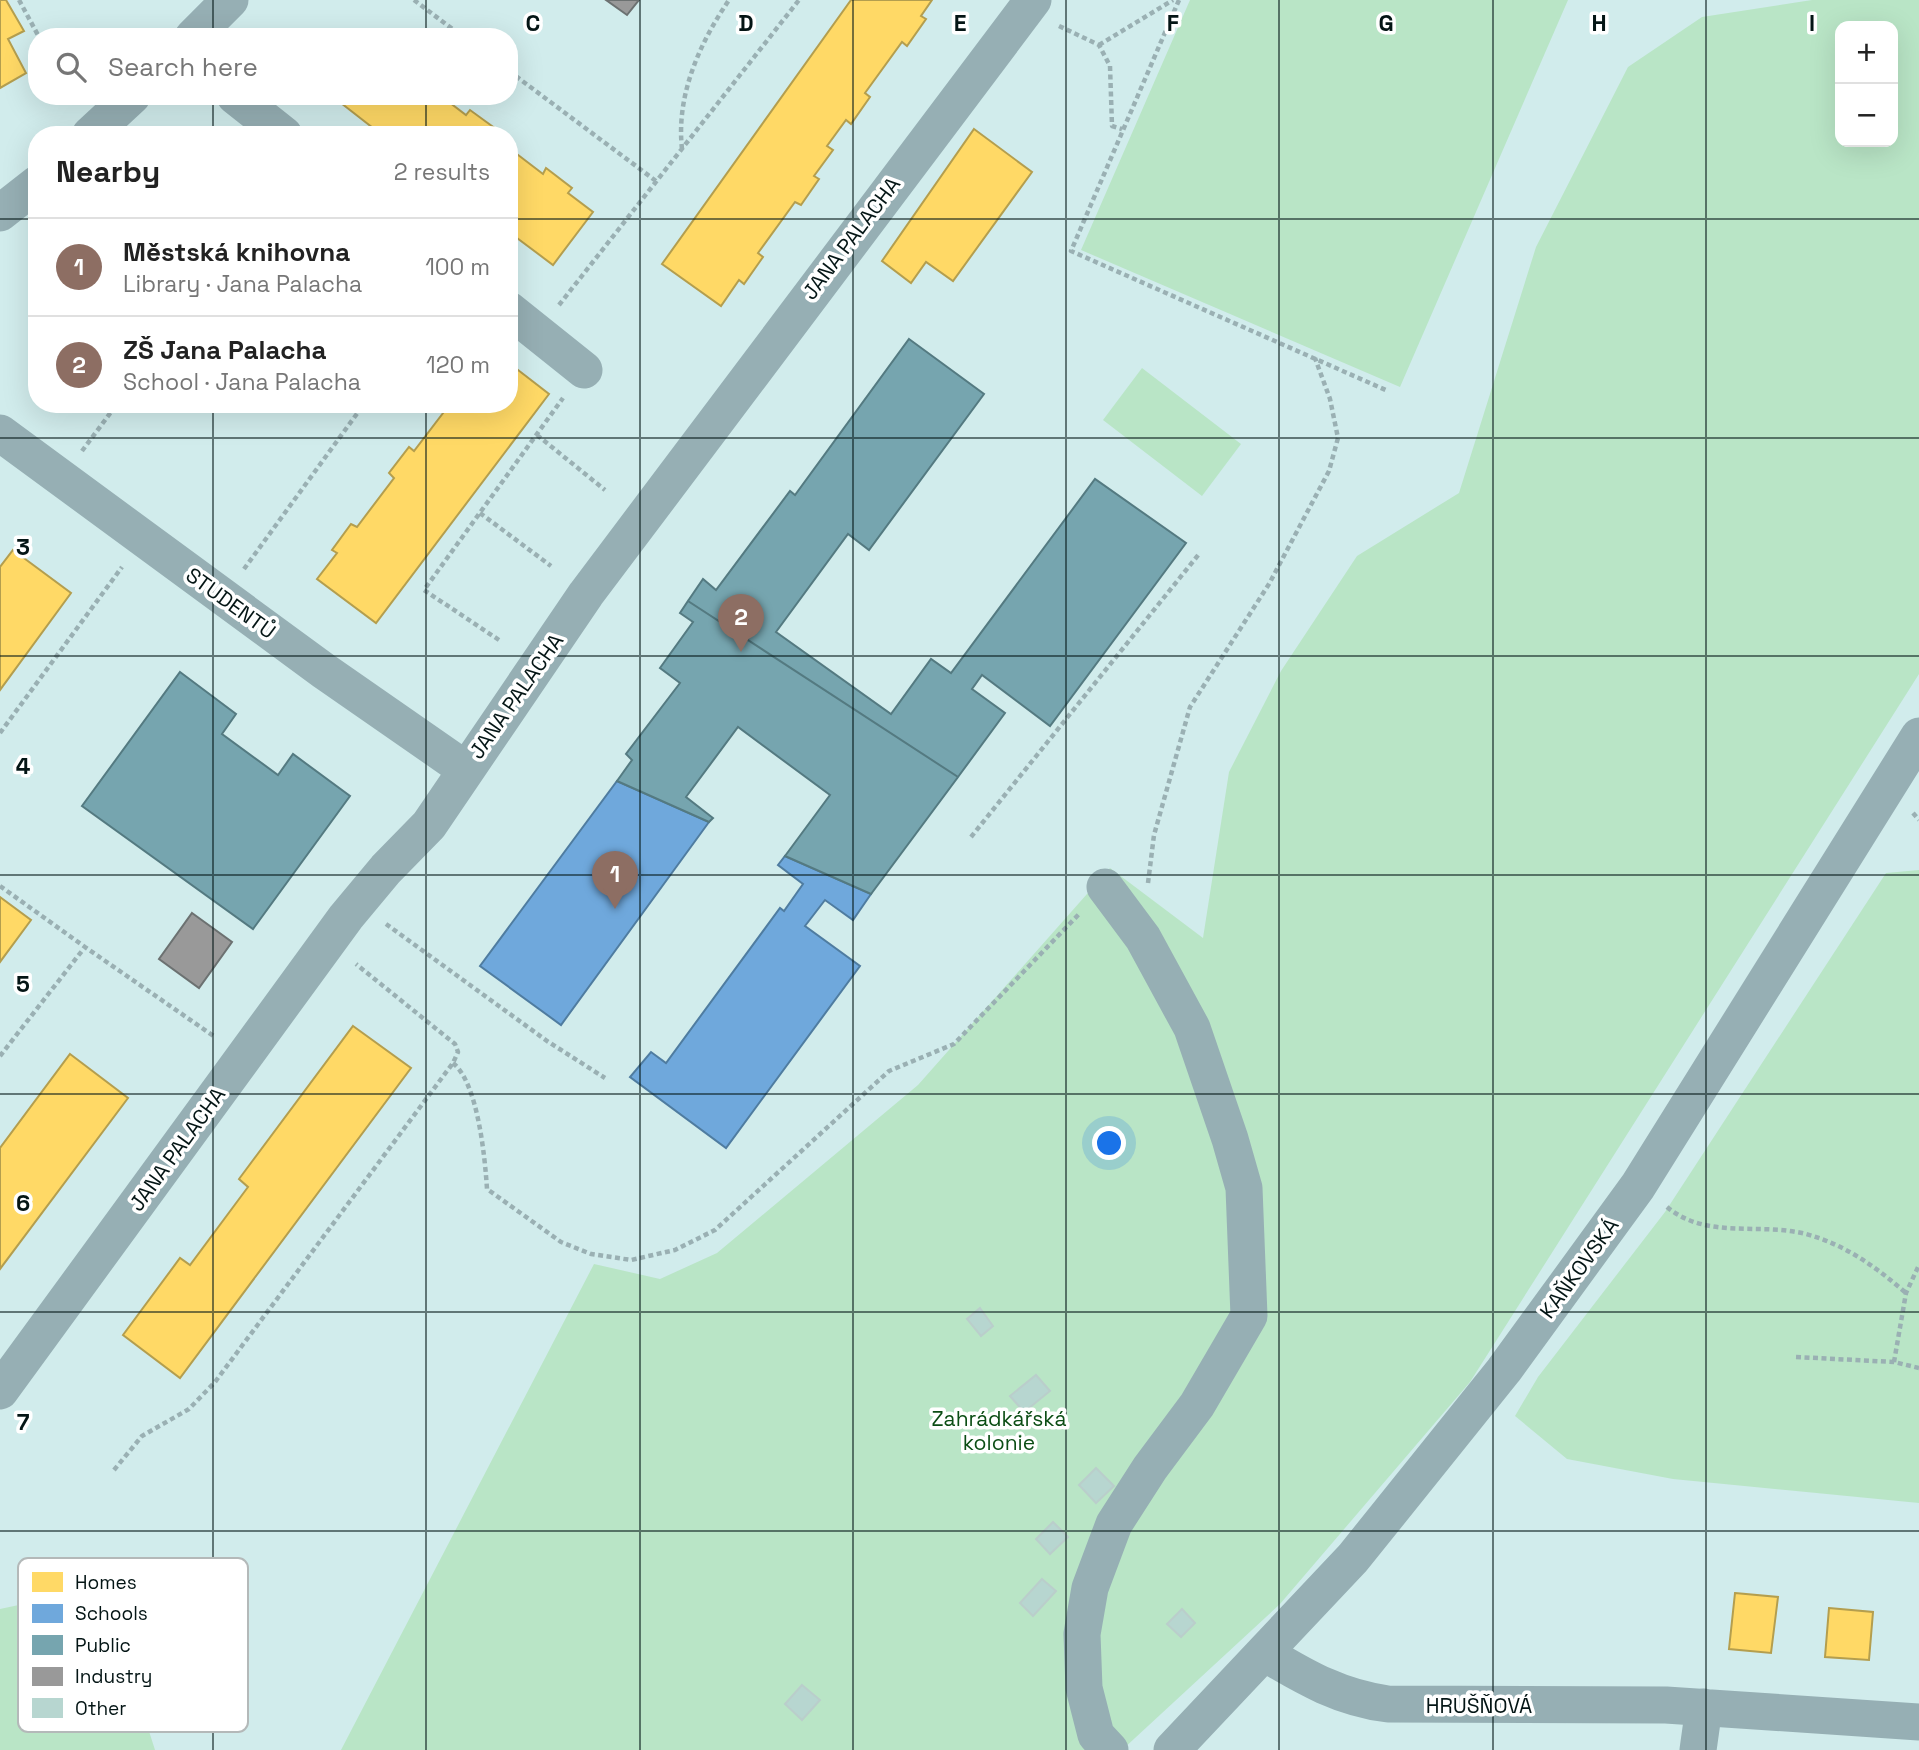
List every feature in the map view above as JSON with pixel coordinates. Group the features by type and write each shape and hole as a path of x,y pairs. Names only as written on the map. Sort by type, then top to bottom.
{"street":[{"path":"202,28 230,0"},
{"name":"JANA PALACHA","path":"0,1391 329,942 386,869 429,825 586,594 1042,11"},
{"path":"100,126 122,105"},
{"path":"246,105 273,126"},
{"path":"0,213 28,191"},
{"path":"518,317 538,333 576,380"},
{"name":"STUDENTŮ","path":"0,433 313,663 465,769"},
{"name":"KAŇKOVSKÁ","path":"1172,1750 1206,1712 1266,1654 1353,1558 1504,1370 1638,1186 1919,736"},
{"path":"1105,887 1142,937 1192,1028 1244,1188 1249,1317 1198,1405 1150,1468 1114,1524 1090,1588 1082,1634 1084,1688 1096,1735 1110,1750"},
{"name":"HRUŠŇOVÁ","path":"1266,1654 1331,1690 1361,1700 1388,1704 1704,1707 1919,1722"},
{"path":"1698,1750 1704,1707"}],"path":[{"path":"19,0 34,28"},
{"path":"414,0 451,28"},
{"path":"682,149 679,125 685,93 707,35 729,0"},
{"path":"538,333 799,0"},
{"path":"1099,45 1173,0"},
{"path":"1179,0 1070,251 1388,391"},
{"path":"1042,11 1099,45 1110,66 1112,126 1122,129"},
{"path":"518,78 656,181"},
{"path":"1142,937 1154,835 1190,707 1269,584 1329,471 1338,438 1330,398 1315,358"},
{"path":"499,640 424,590 576,380"},
{"path":"75,460 110,413"},
{"path":"237,579 357,413"},
{"path":"537,435 605,490"},
{"path":"480,513 551,566"},
{"path":"971,836 1199,554"},
{"path":"0,733 124,565"},
{"path":"0,886 244,1056"},
{"path":"453,1063 460,1069 479,1123 484,1144 487,1189 561,1242 591,1254 631,1260 675,1250 715,1230 889,1071 954,1044 1105,887"},
{"path":"382,921 547,1041 605,1078"},
{"path":"114,1470 142,1436 189,1409 215,1382 453,1063 458,1052 447,1035 329,942"},
{"path":"0,1056 85,947"},
{"path":"1638,1186 1680,1218 1693,1222 1719,1229 1763,1228 1807,1234 1871,1262 1906,1293"},
{"path":"1894,1362 1906,1293 1919,1265"},
{"path":"1796,1357 1894,1362 1919,1368"}],"green space":[{"path":"1190,0 1568,0 1400,387 1081,250"},
{"name":"Zahrádkářská kolonie","path":"1812,0 1919,0 1919,674 1470,1382 1280,1604 1122,1750 341,1750 594,1264 660,1279 717,1253 918,1085 1110,868 1203,938 1229,772 1281,671 1357,556 1459,493 1536,247 1628,67 1702,17"},
{"path":"1142,368 1241,444 1202,496 1103,420"},
{"path":"1919,870 1919,1503 1673,1479 1567,1459 1515,1416 1538,1377 1665,1212 1886,873"},
{"path":"18,1605 18,1732 149,1732 155,1750 0,1750 0,1609"}],"building: Homes":[{"path":"0,0 6,0 24,31 8,39 26,73 0,88"},
{"path":"851,0 932,0 921,16 926,19 907,46 902,42 865,93 870,97 851,124 846,120 827,146 833,150 814,176 819,179 801,205 795,202 758,253 763,257 744,284 739,280 721,306 662,264"},
{"path":"344,105 453,105 466,115 470,110 492,126 370,126"},
{"path":"974,129 1032,172 953,281 926,262 911,283 882,261"},
{"path":"518,155 543,174 546,168 572,188 568,193 593,212 553,265 518,239"},
{"path":"518,370 549,394 376,623 317,579 337,553 332,550 351,524 357,527 394,478 389,473 409,447 414,451 443,413 518,413"},
{"path":"13,550 71,593 0,690 0,567"},
{"path":"0,897 31,920 0,962"},
{"path":"353,1026 411,1068 180,1378 123,1335 180,1258 190,1265 248,1187 239,1179"},
{"path":"70,1054 128,1098 0,1269 0,1148"},
{"path":"1735,1593 1778,1597 1771,1653 1729,1649"},
{"path":"1829,1608 1873,1612 1869,1660 1825,1657"}],"building: Schools":[{"path":"617,781 709,822 561,1025 480,966"},
{"path":"785,856 871,894 853,920 825,900 805,926 860,966 726,1148 630,1077 651,1052 666,1063 780,908 784,911 803,884 778,865"}],"building: Public":[{"path":"909,339 984,394 869,550 848,534 776,632 891,714 931,659 951,673 1095,479 1186,543 1050,726 982,675 972,689 1005,713 958,777 688,601 703,579 716,590 790,491 795,495"},
{"path":"688,601 958,777 871,894 785,856 830,795 738,727 686,797 713,818 709,822 617,781 632,760 626,754 680,683 660,668 693,622 680,613"},
{"path":"180,672 236,714 222,734 278,775 293,754 350,796 253,929 82,806"}],"building: Industry":[{"path":"606,0 639,0 627,15"},
{"path":"192,913 232,942 199,988 159,959"}],"building: Other":[{"path":"980,1308 993,1326 981,1336 967,1319"},
{"path":"1036,1375 1050,1391 1024,1412 1010,1396"},
{"path":"1096,1468 1114,1486 1096,1503 1079,1485"},
{"path":"1053,1522 1068,1537 1050,1554 1036,1539"},
{"path":"1042,1579 1056,1591 1033,1616 1020,1603"},
{"path":"1182,1609 1195,1623 1181,1637 1167,1624"},
{"path":"802,1685 820,1700 802,1720 785,1704"}],"place":[{"name":"ZŠ Jana Palacha","path":"741,652"},
{"name":"Městská knihovna","path":"615,909"}]}
